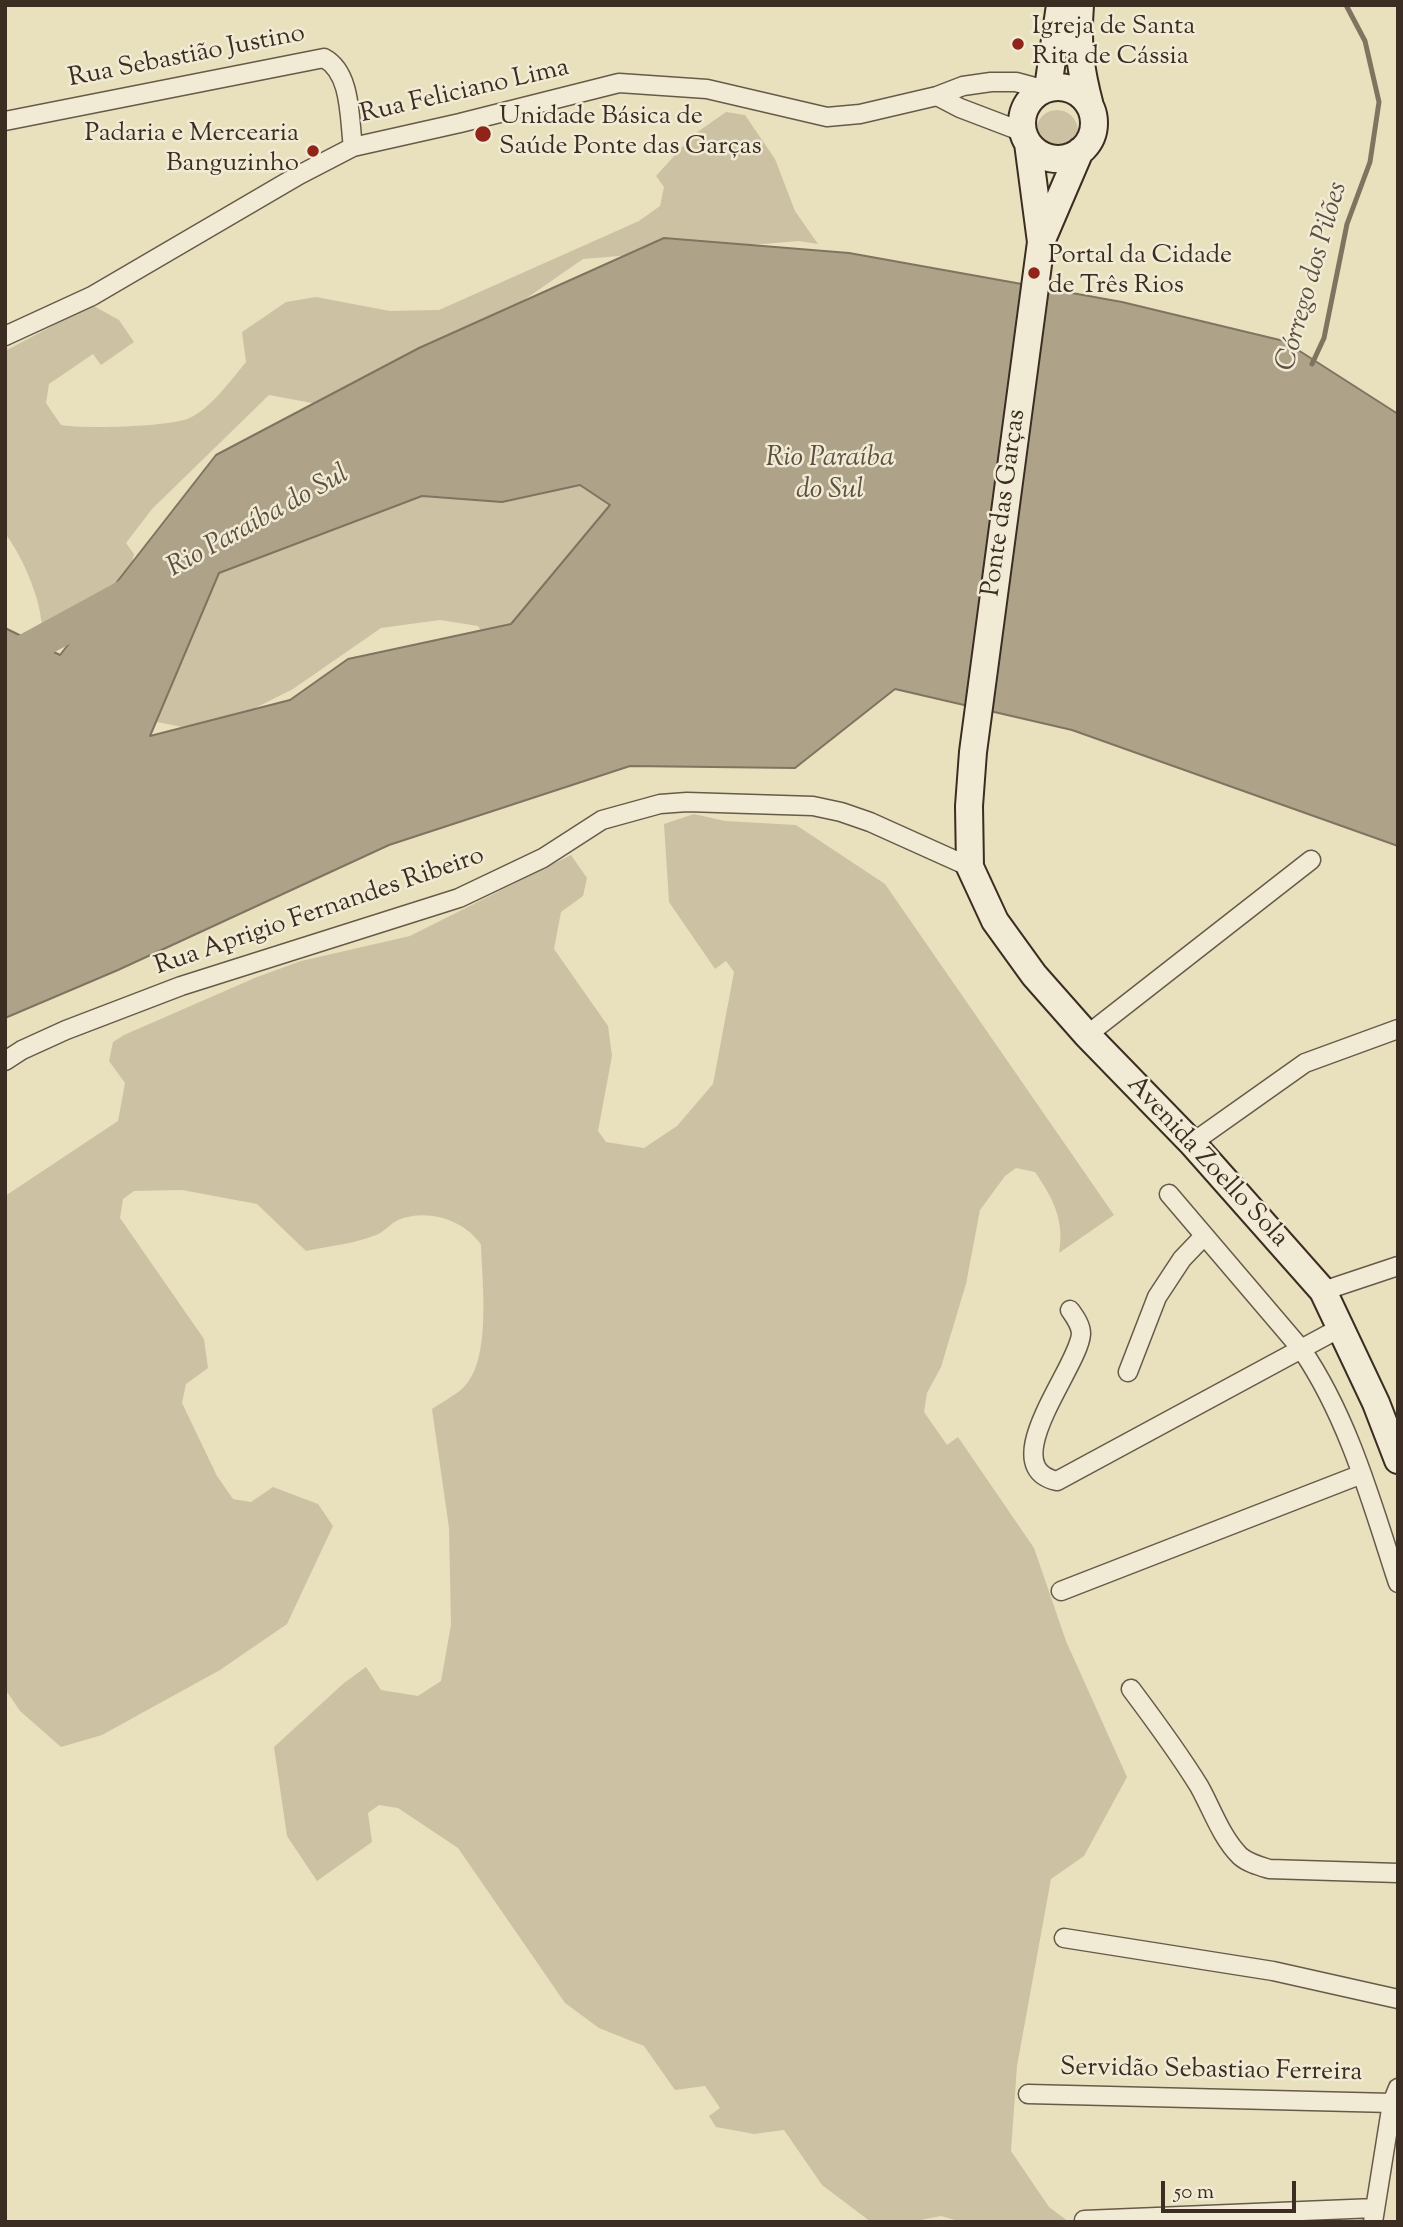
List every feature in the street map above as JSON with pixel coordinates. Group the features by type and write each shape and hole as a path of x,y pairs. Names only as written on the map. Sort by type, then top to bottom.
{"main road":[{"path":"1045,88 1059,5"},
{"path":"1026,138 1036,152 1058,159 1070,157 1089,142 1094,119 1079,64 1077,36 1080,5"},
{"path":"1040,248 1022,120 1025,109 1031,99 1045,88 1063,87 1074,90 1091,108"},
{"path":"1040,248 1080,151"},
{"name":"Ponte das Garças","path":"973,752 1040,248"},
{"name":"Avenida Zoello Sola","path":"973,752 969,806 970,867 995,921 1034,975 1087,1035 1192,1143 1323,1291 1376,1403 1398,1460"}],"street":[{"name":"Rua Sebastião Justino","path":"5,121 324,58 338,71 345,86 353,147"},
{"name":"Rua Feliciano Lima","path":"5,336 93,296 353,147 619,83 707,89 827,117 860,114 937,96 963,86 991,82 1016,82 1045,88"},
{"path":"937,96 1026,138"},
{"name":"Rua Aprigio Fernandes Ribeiro","path":"5,1061 22,1050 66,1030 181,986 459,898 543,858 602,820 660,804 687,802 822,808 870,822 970,867"},
{"path":"1087,1035 1311,860"},
{"path":"1192,1143 1305,1063 1398,1029"},
{"path":"1169,1194 1302,1350 1321,1378 1362,1474 1398,1583"},
{"path":"1128,1372 1157,1297 1182,1259 1204,1236"},
{"path":"1323,1291 1398,1266"},
{"path":"1070,1310 1081,1332 1078,1349 1035,1436 1033,1457 1038,1470 1047,1478 1057,1481 1340,1328"},
{"path":"1061,1591 1362,1474"},
{"path":"1130,1689 1165,1734 1199,1787 1228,1840 1241,1856 1269,1870 1398,1873"},
{"path":"1064,1938 1273,1971 1398,1999"},
{"name":"Servidão Sebastiao Ferreira","path":"1028,2094 1395,2096"},
{"path":"1084,2220 1374,2215 1395,2096"}],"shaded area":[{"path":"1057,110 1072,116 1078,131 1072,146 1057,152 1042,146 1036,131 1042,116"},
{"path":"726,112 745,115 775,159 795,211 818,244 799,241 583,259 462,343 344,409 269,395 152,509 126,543 134,554 122,584 113,596 90,617 50,645 43,630 38,603 28,575 5,533 5,351 92,305 119,320 134,342 101,365 93,354 49,384 46,403 61,425 124,426 187,419 211,402 246,362 242,332 286,302 316,297 390,311 439,310 639,221 660,206 664,187 656,176 693,135"},
{"path":"390,475 658,485 493,648 478,626 440,620 381,628 293,689 208,732 152,721 187,583"},
{"path":"694,814 725,821 796,825 885,884 1114,1215 1059,1253 1059,1220 1047,1191 1035,1172 1016,1168 1005,1176 980,1210 966,1284 941,1367 927,1393 924,1412 947,1445 958,1437 1034,1548 1066,1641 1127,1777 1084,1856 1051,1879 1017,2066 1011,2151 1049,2207 1069,2222 962,2222 941,2216 910,2222 871,2222 822,2185 784,2130 754,2134 716,2127 709,2116 720,2108 705,2086 675,2090 644,2046 599,2028 565,2003 458,1848 398,1808 379,1805 368,1813 372,1842 317,1881 287,1836 274,1747 344,1683 366,1667 381,1690 418,1696 441,1681 451,1625 449,1528 432,1409 463,1388 472,1376 482,1341 483,1320 481,1245 474,1236 455,1223 433,1216 409,1217 398,1220 379,1234 368,1238 306,1251 257,1204 182,1190 134,1191 123,1199 120,1218 204,1339 208,1368 186,1384 182,1403 217,1476 233,1499 251,1502 273,1487 318,1504 333,1526 287,1624 220,1670 102,1735 61,1747 20,1711 5,1689 5,1196 118,1121 125,1083 109,1061 113,1042 257,977 301,961 410,936 571,855 587,878 583,896 561,912 554,949 608,1026 612,1056 598,1131 606,1142 644,1148 677,1126 713,1084 734,972 726,961 715,969 669,902 664,824"}],"water":[{"name":"Rio Paraíba do Sul","path":"664,238 849,253 1122,302 1284,341 1398,414 1398,846 1072,730 895,689 795,768 630,766 389,845 118,970 5,1018 5,628 60,655 216,455 419,348","holes":["580,485 610,505 511,624 348,659 290,700 150,736 219,573 422,496 502,502"]}],"waterway":[{"name":"Córrego dos Pilões","path":"1312,364 1324,338 1347,224 1370,162 1379,102 1365,41 1346,5"},
{"name":"Rio Paraíba do Sul","path":"5,661 128,594"}],"place":[{"name":"Igreja de Santa Rita de Cássia","path":"1018,44"},
{"name":"Unidade Básica de Saúde Ponte das Garças","path":"483,134"},
{"name":"Padaria e Mercearia Banguzinho","path":"313,151"},
{"name":"Portal da Cidade de Três Rios","path":"1034,273"}]}
